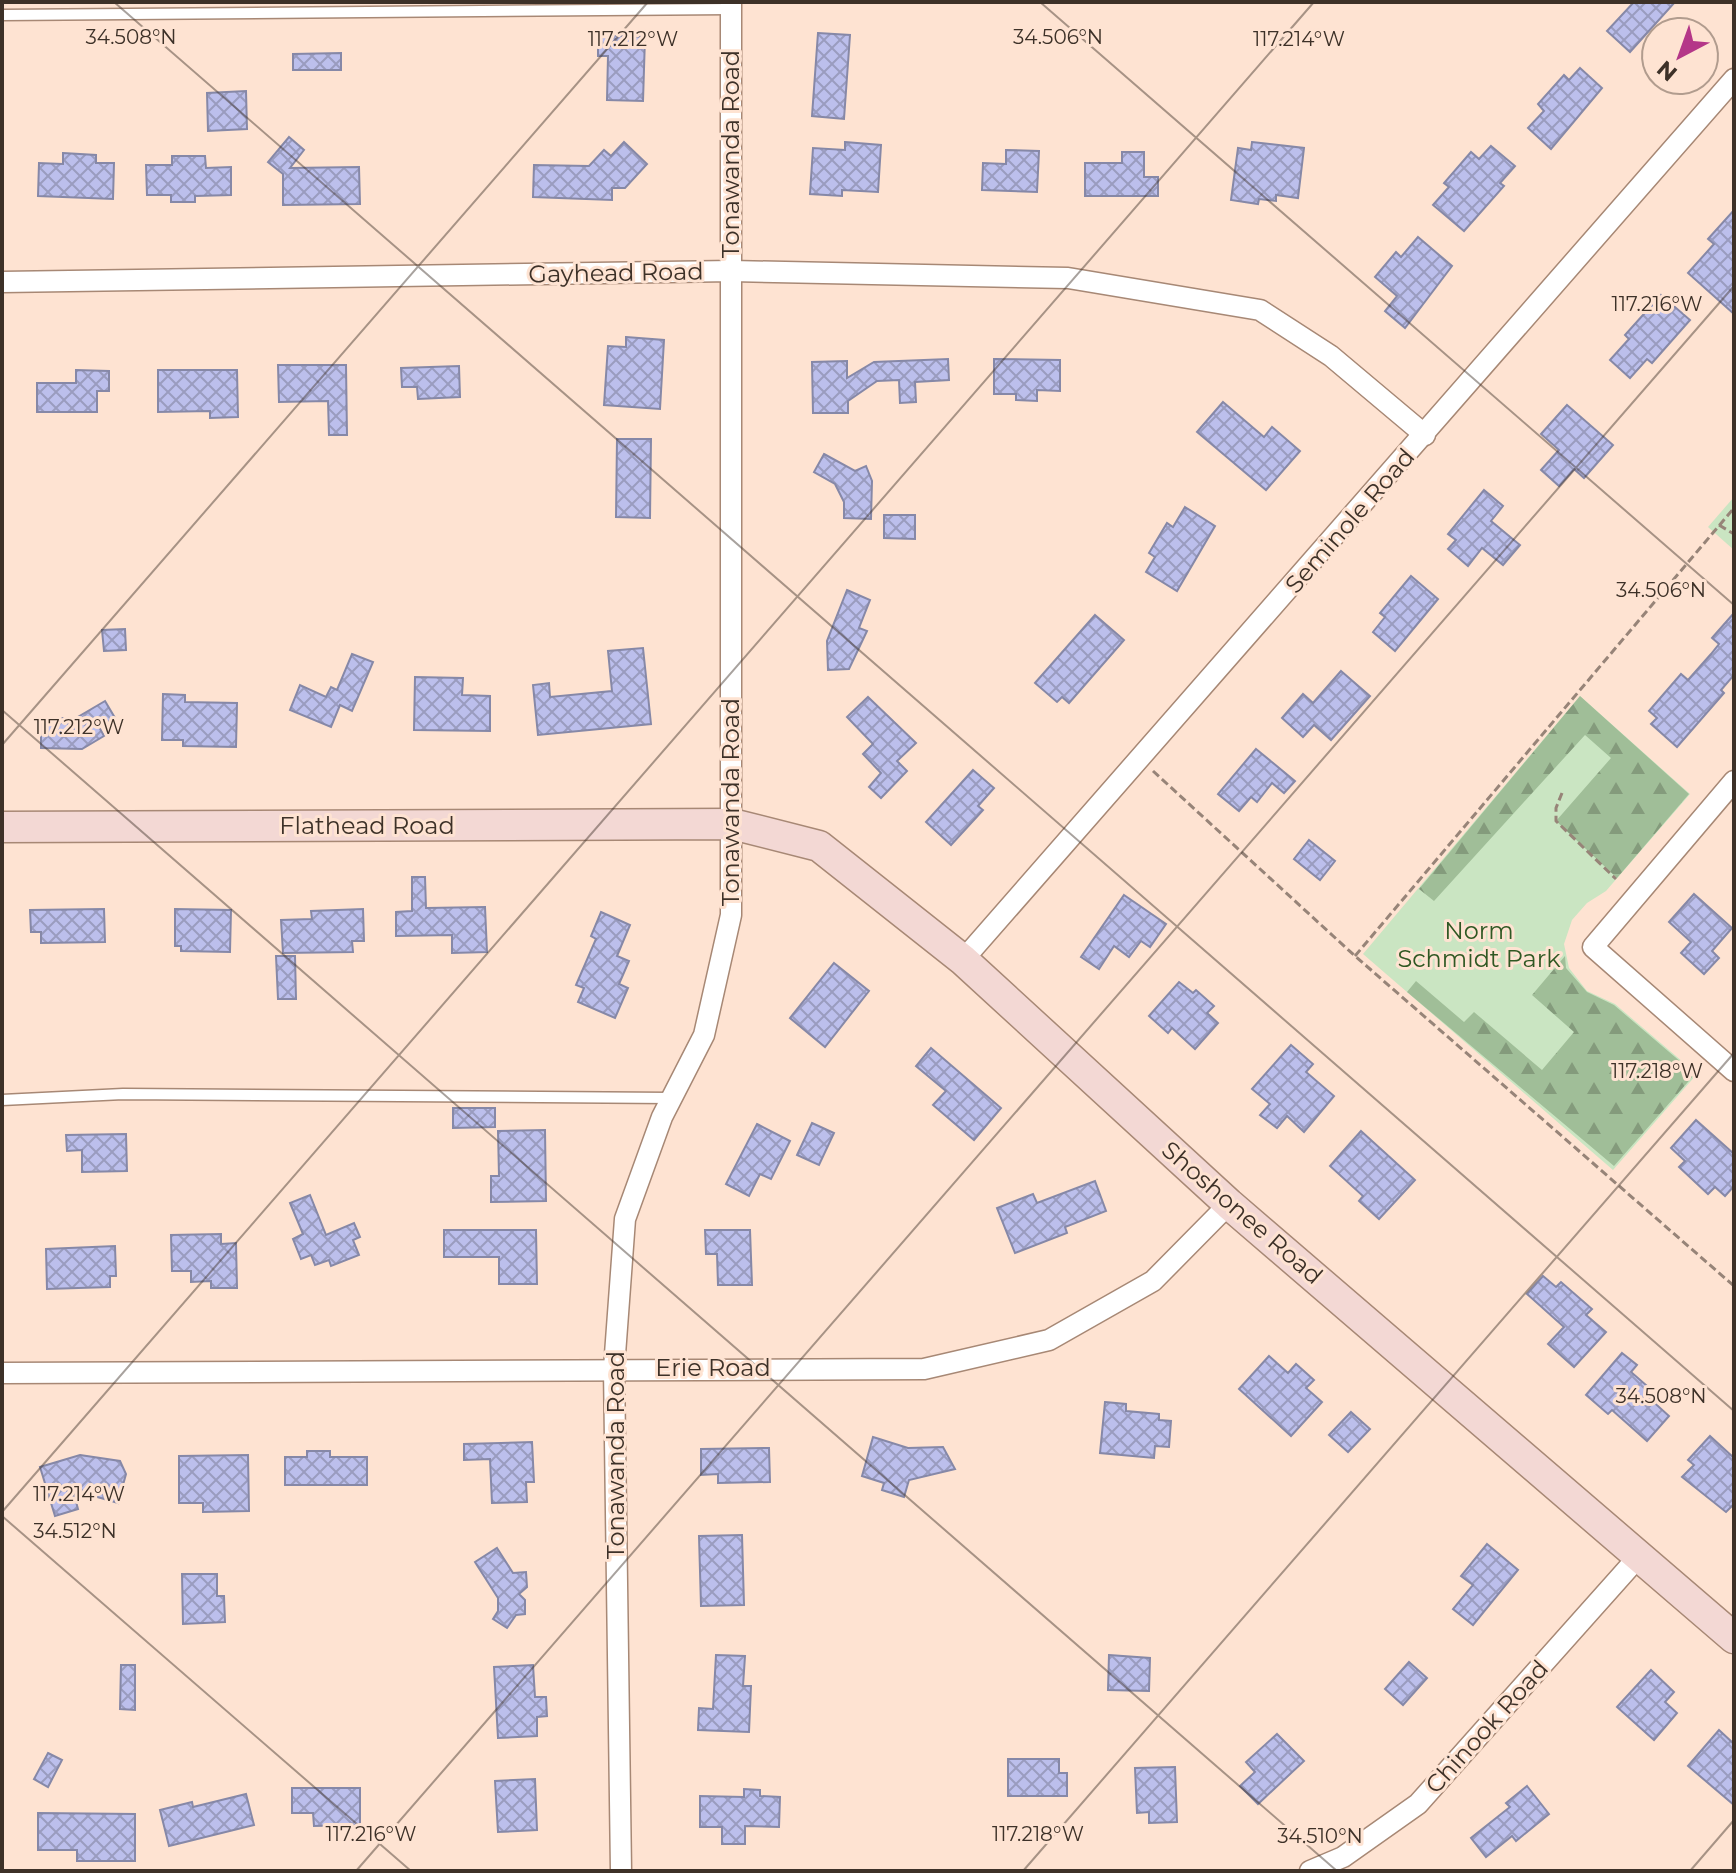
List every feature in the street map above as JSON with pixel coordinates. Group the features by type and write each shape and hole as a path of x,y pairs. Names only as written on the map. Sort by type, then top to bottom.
{"street":[{"name":"Tonawanda Road","path":"621,1871 614,1368 625,1219 671,1098 704,1035 731,915 731,5"},
{"name":"Seminole Road","path":"963,960 1734,79"},
{"name":"Gayhead Road","path":"2,282 732,271 1068,278 1260,310 1331,356 1425,435"},
{"path":"1734,781 1593,947 1734,1071"},
{"name":"Flathead Road","path":"2,827 732,824"},
{"name":"Shoshonee Road","path":"732,824 819,846 963,960 1229,1204 1734,1638"},
{"name":"Erie Road","path":"2,1373 924,1369 1049,1340 1153,1281 1229,1204"},
{"name":"Chinook Road","path":"1310,1871 1343,1857 1418,1804 1640,1555"}],"lane":[{"path":"2,15 731,5"},
{"path":"2,1100 123,1094 671,1098"}],"path":[{"path":"1355,956 1734,508"},
{"path":"1719,525 1734,534"},
{"path":"1140,759 1355,956 1734,1286"},
{"path":"1562,793 1556,808 1556,821 1616,879"}],"green space":[{"path":"1734,497 1734,550 1708,527"},
{"name":"Norm Schmidt Park","path":"1580,696 1690,794 1606,891 1587,903 1572,920 1564,944 1569,968 1587,991 1615,1004 1697,1074 1613,1170 1363,954"},
{"path":"1580,696 1689,794 1617,878 1556,821 1611,758 1585,735 1434,901 1419,889"},
{"path":"1565,956 1566,968 1587,992 1614,1005 1695,1074 1614,1166 1407,992 1416,981 1464,1022 1474,1012 1542,1070 1574,1032 1532,995"}],"building":[{"path":"1634,2 1675,2 1662,16 1640,16 1640,41 1630,52 1607,31"},
{"path":"818,33 850,35 844,119 812,116"},
{"path":"598,35 645,37 643,101 607,100 608,56 598,56"},
{"path":"341,53 341,70 293,70 293,54"},
{"path":"1580,68 1602,88 1551,149 1528,128 1544,111 1538,104 1564,75 1569,80"},
{"path":"246,91 247,129 208,131 207,93"},
{"path":"289,137 304,150 290,168 359,167 360,204 283,205 283,174 268,162"},
{"path":"624,142 647,164 625,188 612,188 612,200 533,197 534,165 589,166 604,150 611,156"},
{"path":"845,142 881,145 878,192 842,190 842,196 810,194 813,148 845,150"},
{"path":"1252,142 1304,148 1298,198 1276,195 1276,201 1259,199 1258,204 1231,200 1238,148 1251,150"},
{"path":"1491,146 1515,166 1500,183 1504,186 1464,231 1433,205 1449,187 1444,183 1471,152 1479,159"},
{"path":"1006,150 1039,151 1037,192 982,190 983,163 1006,164"},
{"path":"1122,152 1144,152 1144,177 1158,177 1158,196 1085,196 1085,163 1122,163"},
{"path":"63,153 96,155 96,163 114,163 113,199 38,196 39,163 63,164"},
{"path":"172,156 205,156 206,168 231,167 231,195 195,196 195,202 171,202 171,195 147,195 146,165 172,165"},
{"path":"1734,210 1734,314 1688,273 1714,244 1708,239"},
{"path":"1418,237 1452,266 1405,328 1385,311 1397,296 1375,277 1396,252 1401,257"},
{"path":"1661,295 1690,320 1652,363 1647,359 1630,378 1610,360 1629,339 1625,335"},
{"path":"626,337 664,340 660,409 604,405 608,346 626,347"},
{"path":"948,359 949,380 915,382 916,402 900,403 899,380 877,381 848,401 848,413 813,413 812,362 847,361 847,378 874,362"},
{"path":"994,359 1060,360 1060,391 1037,390 1037,401 1016,400 1016,394 994,394"},
{"path":"278,365 346,365 347,435 329,435 328,401 279,402"},
{"path":"459,366 460,397 418,399 417,387 402,387 401,368"},
{"path":"76,370 109,371 109,391 97,391 97,412 37,412 37,383 76,383"},
{"path":"158,370 237,370 238,417 210,418 210,411 158,412"},
{"path":"1223,402 1264,437 1272,427 1300,451 1266,490 1197,432"},
{"path":"1567,405 1613,445 1584,478 1574,469 1559,486 1541,470 1559,450 1541,434"},
{"path":"617,439 651,439 650,518 616,517"},
{"path":"824,454 855,471 866,466 872,481 871,519 844,518 844,502 835,484 814,472"},
{"path":"1484,490 1503,506 1491,521 1520,545 1503,565 1482,548 1468,566 1448,549 1456,540 1448,534"},
{"path":"1185,507 1215,526 1177,591 1146,572 1155,557 1149,553 1167,523 1173,527"},
{"path":"884,515 915,515 915,539 884,538"},
{"path":"1411,576 1438,599 1395,651 1373,632 1385,617 1380,613"},
{"path":"847,590 870,600 859,628 867,631 849,669 828,670 827,641"},
{"path":"1734,613 1734,675 1721,690 1724,693 1677,747 1651,724 1657,718 1649,711 1681,674 1688,680 1711,654 1719,644 1712,638"},
{"path":"1095,615 1124,640 1069,703 1062,697 1057,702 1035,683"},
{"path":"125,629 126,650 104,651 102,630"},
{"path":"643,648 651,724 538,735 533,685 549,683 550,697 612,691 608,651"},
{"path":"352,654 373,662 352,711 340,705 331,727 290,710 300,685 326,697 331,687 337,690"},
{"path":"1341,671 1370,696 1331,740 1314,725 1303,737 1282,718 1303,694 1313,703"},
{"path":"415,677 463,678 462,695 490,696 490,731 414,730"},
{"path":"163,694 185,695 185,702 237,703 236,747 183,746 183,740 162,740"},
{"path":"868,697 916,743 897,761 907,771 881,798 869,787 881,773 863,754 873,744 847,717"},
{"path":"105,701 115,718 99,727 104,736 82,749 41,748 41,718 76,718"},
{"path":"1256,749 1295,781 1284,793 1272,783 1257,802 1251,797 1239,811 1218,794"},
{"path":"973,770 994,788 978,806 983,810 951,845 926,822"},
{"path":"1309,840 1335,861 1320,880 1294,859"},
{"path":"412,877 425,877 426,908 485,907 487,952 452,953 452,935 396,936 396,912 412,911"},
{"path":"1694,894 1732,928 1712,951 1719,958 1704,974 1681,953 1691,942 1669,922"},
{"path":"1124,895 1166,924 1150,947 1141,941 1129,957 1114,946 1099,969 1081,957"},
{"path":"104,909 105,942 41,943 41,932 31,932 30,910"},
{"path":"175,909 231,910 230,952 181,951 181,946 175,946"},
{"path":"363,909 364,941 352,941 353,952 283,953 281,920 312,919 311,911"},
{"path":"601,912 630,925 617,956 629,961 619,984 628,988 615,1018 578,1002 584,988 576,985 596,939 591,936"},
{"path":"276,956 295,956 296,999 278,999"},
{"path":"834,963 869,991 825,1047 790,1018"},
{"path":"1179,982 1193,993 1196,990 1214,1006 1207,1013 1218,1023 1195,1049 1172,1028 1168,1033 1149,1016"},
{"path":"1291,1045 1313,1064 1306,1072 1334,1096 1304,1132 1287,1116 1277,1128 1260,1115 1270,1104 1252,1089"},
{"path":"931,1048 1001,1108 974,1140 933,1105 946,1091 916,1066"},
{"path":"453,1108 495,1108 495,1127 453,1128"},
{"path":"1696,1120 1734,1154 1734,1186 1725,1196 1715,1187 1708,1194 1679,1167 1685,1161 1671,1148"},
{"path":"812,1123 834,1133 819,1165 797,1155"},
{"path":"757,1124 790,1141 771,1179 760,1174 749,1196 726,1184"},
{"path":"545,1130 546,1201 491,1202 491,1176 499,1176 498,1131"},
{"path":"1361,1131 1415,1180 1379,1219 1359,1201 1363,1196 1330,1166"},
{"path":"126,1134 127,1171 82,1172 82,1150 67,1151 66,1135"},
{"path":"1095,1181 1106,1211 1065,1227 1067,1233 1015,1253 997,1208 1033,1194 1037,1203"},
{"path":"310,1195 326,1235 354,1223 360,1237 353,1240 359,1255 331,1266 329,1260 315,1265 311,1255 301,1259 293,1239 303,1234 290,1203"},
{"path":"444,1230 536,1230 537,1284 499,1284 499,1257 444,1257"},
{"path":"705,1230 750,1230 752,1285 718,1285 717,1254 706,1254"},
{"path":"221,1234 221,1244 236,1243 237,1288 211,1288 211,1281 191,1282 191,1271 172,1271 171,1235"},
{"path":"115,1246 116,1276 110,1276 110,1287 47,1289 46,1249"},
{"path":"1543,1276 1556,1287 1561,1282 1592,1309 1586,1315 1606,1332 1574,1367 1548,1344 1564,1327 1527,1294"},
{"path":"1622,1353 1637,1365 1631,1372 1654,1392 1649,1398 1669,1416 1647,1441 1612,1410 1608,1414 1586,1395"},
{"path":"1269,1356 1288,1373 1296,1364 1314,1380 1306,1388 1322,1402 1291,1436 1239,1389"},
{"path":"1105,1402 1126,1404 1126,1411 1159,1414 1159,1420 1171,1421 1169,1447 1155,1446 1154,1458 1100,1453"},
{"path":"1351,1412 1370,1429 1348,1452 1329,1435"},
{"path":"1710,1436 1734,1458 1734,1504 1726,1512 1682,1477 1694,1465 1688,1460"},
{"path":"873,1437 908,1448 943,1447 955,1469 909,1480 904,1497 882,1490 884,1483 862,1476"},
{"path":"532,1442 534,1482 526,1482 527,1502 492,1503 490,1459 464,1460 464,1444"},
{"path":"769,1448 770,1482 718,1483 718,1474 701,1475 701,1449"},
{"path":"307,1451 330,1451 330,1457 367,1457 367,1485 285,1485 285,1457 307,1457"},
{"path":"80,1455 120,1461 126,1474 118,1503 73,1490 78,1509 55,1516 40,1467"},
{"path":"248,1455 249,1511 203,1512 203,1503 179,1503 179,1456"},
{"path":"742,1535 744,1605 701,1606 699,1536"},
{"path":"1487,1544 1518,1570 1473,1625 1453,1609 1473,1585 1461,1576"},
{"path":"497,1548 513,1573 526,1572 527,1587 519,1594 525,1600 525,1614 516,1615 507,1628 493,1619 498,1611 498,1598 475,1562"},
{"path":"182,1574 217,1574 217,1596 224,1596 225,1622 183,1624"},
{"path":"716,1655 745,1656 743,1686 751,1686 749,1732 698,1730 699,1708 713,1709"},
{"path":"1109,1655 1150,1658 1149,1691 1108,1690"},
{"path":"1409,1662 1427,1678 1403,1705 1385,1689"},
{"path":"121,1665 135,1665 135,1710 120,1709"},
{"path":"533,1665 535,1697 546,1697 547,1716 537,1717 537,1736 498,1738 494,1667"},
{"path":"1651,1670 1674,1692 1665,1702 1677,1713 1654,1740 1617,1707"},
{"path":"1719,1730 1734,1744 1734,1805 1688,1766"},
{"path":"1277,1734 1304,1761 1258,1804 1240,1786 1255,1772 1246,1762"},
{"path":"48,1753 62,1760 48,1787 34,1779"},
{"path":"1008,1759 1059,1759 1059,1773 1067,1773 1067,1796 1008,1796"},
{"path":"1175,1767 1177,1822 1149,1823 1149,1812 1137,1813 1135,1768"},
{"path":"535,1779 537,1830 498,1832 495,1781"},
{"path":"1527,1786 1549,1814 1516,1841 1512,1836 1486,1857 1471,1838 1510,1807 1506,1803"},
{"path":"292,1788 360,1788 360,1825 314,1826 313,1813 292,1813"},
{"path":"744,1789 760,1790 760,1796 780,1797 779,1827 745,1826 745,1844 722,1844 722,1827 700,1827 700,1796 744,1797"},
{"path":"246,1794 254,1825 169,1846 160,1810 192,1802 193,1807"},
{"path":"38,1813 135,1814 135,1861 77,1861 77,1850 38,1850"}]}
